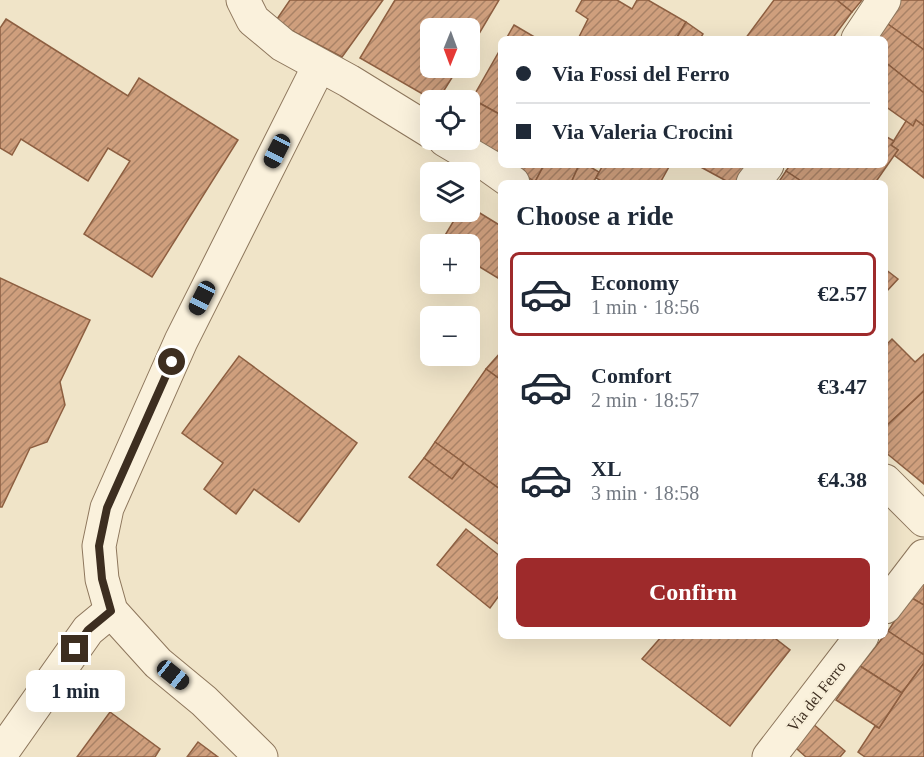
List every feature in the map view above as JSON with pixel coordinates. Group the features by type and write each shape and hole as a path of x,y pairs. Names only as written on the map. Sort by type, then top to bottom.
{"street":[{"path":"225,0 248,10 283,45 349,81 420,125"},
{"path":"860,36 884,0"},
{"path":"261,757 204,700 158,663 111,611 102,579 99,546 107,508 181,341 319,66"},
{"path":"462,150 509,180"},
{"path":"755,180 765,168"},
{"path":"888,484 924,520"},
{"path":"888,602 924,556"},
{"path":"0,755 88,630 111,611"},
{"name":"Via del Ferro","path":"769,757 860,639"}],"building":[{"path":"290,0 383,0 342,57 275,22"},
{"path":"395,0 499,0 480,32 480,18 420,18 420,78 452,78 444,90 420,90 420,93 360,58"},
{"path":"582,0 617,0 632,9 637,0 648,0 686,22 678,36 580,36 588,19 576,11"},
{"path":"774,0 837,0 852,12 834,36 747,36"},
{"path":"837,0 862,0 852,12"},
{"path":"900,0 924,0 924,50 885,22"},
{"path":"6,19 128,96 139,78 238,140 152,277 84,234 130,161 108,148 88,181 21,139 12,155 0,148 0,28"},
{"path":"686,22 703,34 702,36 678,36"},
{"path":"885,22 924,50 924,93 888,64 888,36 876,36"},
{"path":"514,25 533,36 508,36"},
{"path":"498,53 498,113 480,103 480,90 477,90"},
{"path":"888,64 924,93 924,126 916,120 913,126 888,108"},
{"path":"480,103 498,113 498,158 480,146"},
{"path":"916,120 924,126 924,178 894,155 898,150 891,145 906,121 913,126"},
{"path":"888,138 894,141 891,145 898,150 888,164"},
{"path":"514,168 542,168 536,180 532,180"},
{"path":"542,168 578,168 572,180 536,180"},
{"path":"578,168 592,168 599,172 595,180 572,180"},
{"path":"601,168 668,168 662,180 600,180 596,178"},
{"path":"702,168 758,168 751,180 724,180"},
{"path":"788,168 885,168 877,180 800,180 786,171"},
{"path":"786,171 800,180 780,180"},
{"path":"480,213 498,224 498,278 480,267 480,234 446,234 453,222 480,222"},
{"path":"888,271 898,279 888,290"},
{"path":"0,278 90,320 60,382 65,405 47,442 30,448 2,507 0,507"},
{"path":"892,339 915,362 924,354 924,391 888,424 888,343"},
{"path":"498,355 498,378 486,369"},
{"path":"239,356 357,443 299,522 254,489 236,514 204,489 223,463 182,433"},
{"path":"486,369 498,378 498,488 435,442"},
{"path":"924,391 924,484 888,454 888,424"},
{"path":"435,442 464,463 452,479 424,458"},
{"path":"424,458 452,479 464,463 498,488 498,544 409,477"},
{"path":"466,529 498,555 498,597 490,608 437,565"},
{"path":"924,580 924,605 910,597"},
{"path":"910,597 924,605 924,655 888,631"},
{"path":"888,631 924,655 924,663 902,693 860,666 882,639 888,639"},
{"path":"659,639 776,639 790,650 730,726 642,659"},
{"path":"924,663 924,757 865,757 858,752 875,726 879,728"},
{"path":"860,666 902,693 879,728 836,700"},
{"path":"110,712 160,749 155,757 77,757"},
{"path":"806,718 845,751 840,757 806,757 788,741"},
{"path":"198,742 218,757 187,757"}],"route":[{"path":"75,649 88,630 111,611 102,579 99,546 107,508 172,362"}]}
